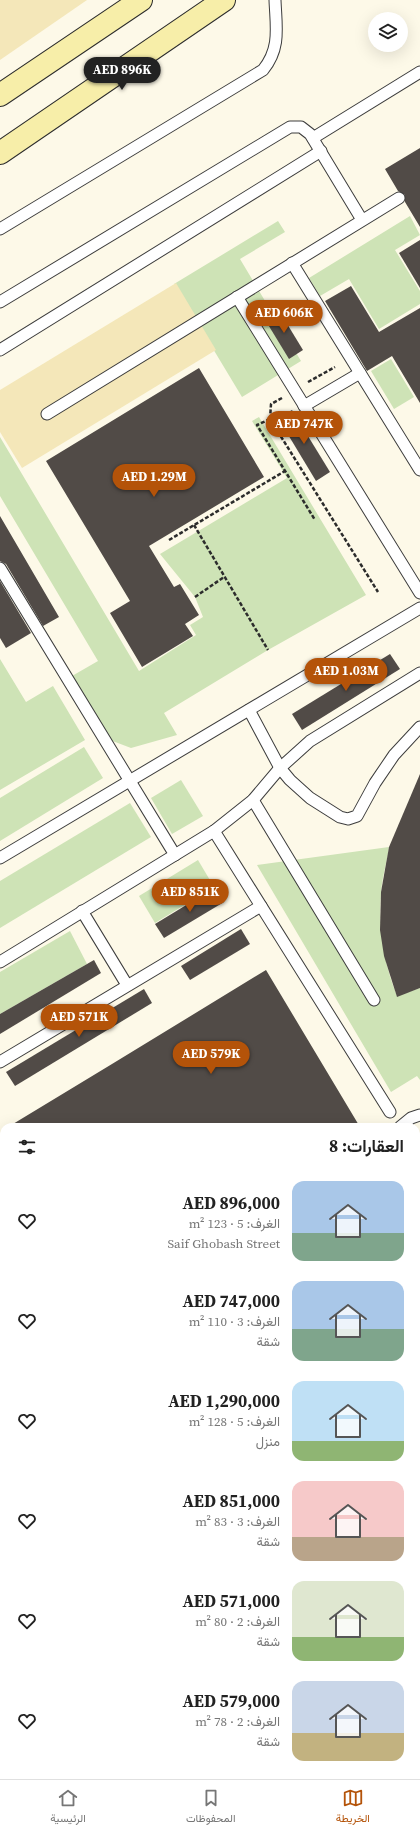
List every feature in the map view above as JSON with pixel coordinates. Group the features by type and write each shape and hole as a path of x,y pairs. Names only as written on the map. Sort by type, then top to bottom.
{"street":[{"path":"0,95 141,0"},
{"path":"0,153 224,0"}],"lane":[{"path":"0,229 263,70 274,54 276,45 275,0"},
{"path":"313,138 420,72"},
{"path":"0,302 290,127 301,127 313,138 362,220"},
{"path":"0,350 320,151"},
{"path":"47,414 399,198"},
{"path":"292,263 420,470"},
{"path":"237,297 420,593"},
{"path":"304,406 360,373"},
{"path":"0,568 175,855"},
{"path":"0,858 420,608"},
{"path":"0,962 214,831 253,800 280,768 310,741 418,677"},
{"path":"249,710 280,768 299,790 344,819 353,818 359,812 375,783 394,755 420,727"},
{"path":"253,800 374,1000"},
{"path":"214,831 390,1112"},
{"path":"0,1062 261,906"},
{"path":"82,911 128,985"},
{"path":"405,1123 411,1118 420,1115"}],"path":[{"path":"351,358 270,404 270,419 378,592"},
{"path":"270,419 257,425 315,520"},
{"path":"169,540 285,471"},
{"path":"194,525 268,650"},
{"path":"195,597 224,576"}],"green space":[{"path":"410,216 420,235 395,250 420,291 420,304 379,329 349,279 320,296 309,278"},
{"path":"278,221 285,232 240,259 301,361 242,397 174,284"},
{"path":"391,359 414,397 394,409 371,371"},
{"path":"259,417 366,595 268,650 164,713 177,735 131,748 110,740 72,676 98,661 0,496 0,437 139,671 196,635 190,625 203,617 195,597 160,554 287,478 252,421"},
{"path":"0,659 26,702 53,686 85,740 0,790"},
{"path":"84,747 103,778 0,841 0,798"},
{"path":"181,780 203,816 172,834 151,798"},
{"path":"130,803 151,837 0,928 0,881"},
{"path":"389,847 380,906 381,933 385,958 397,996 420,988 420,1080 417,1076 391,1092 257,865"},
{"path":"198,860 214,887 155,923 139,896"},
{"path":"70,931 87,964 0,1014 0,972"}],"sand":[{"path":"0,0 87,0 0,60"},
{"path":"176,283 216,350 22,468 0,432 0,390"}],"building":[{"path":"420,148 420,227 405,202 405,195 398,191 385,169"},
{"path":"420,240 420,288 399,253"},
{"path":"351,286 379,332 420,308 420,403 392,356 367,371 325,301"},
{"path":"278,309 303,350 289,359 264,318"},
{"path":"199,368 264,477 149,546 174,587 180,584 199,615 185,624 193,636 142,667 110,613 130,601 46,461"},
{"path":"292,410 330,472 316,481 278,418"},
{"path":"0,516 59,617 43,626 6,564 0,561"},
{"path":"0,581 31,633 6,648 0,638"},
{"path":"390,654 400,669 302,730 292,714"},
{"path":"420,774 420,988 397,997 384,956 380,930 381,892 389,847"},
{"path":"216,887 224,902 164,938 155,924"},
{"path":"241,929 250,944 190,980 181,966"},
{"path":"94,960 101,973 0,1034 0,1014"},
{"path":"266,970 358,1123 15,1123"},
{"path":"144,989 152,1003 15,1086 6,1072"}]}
